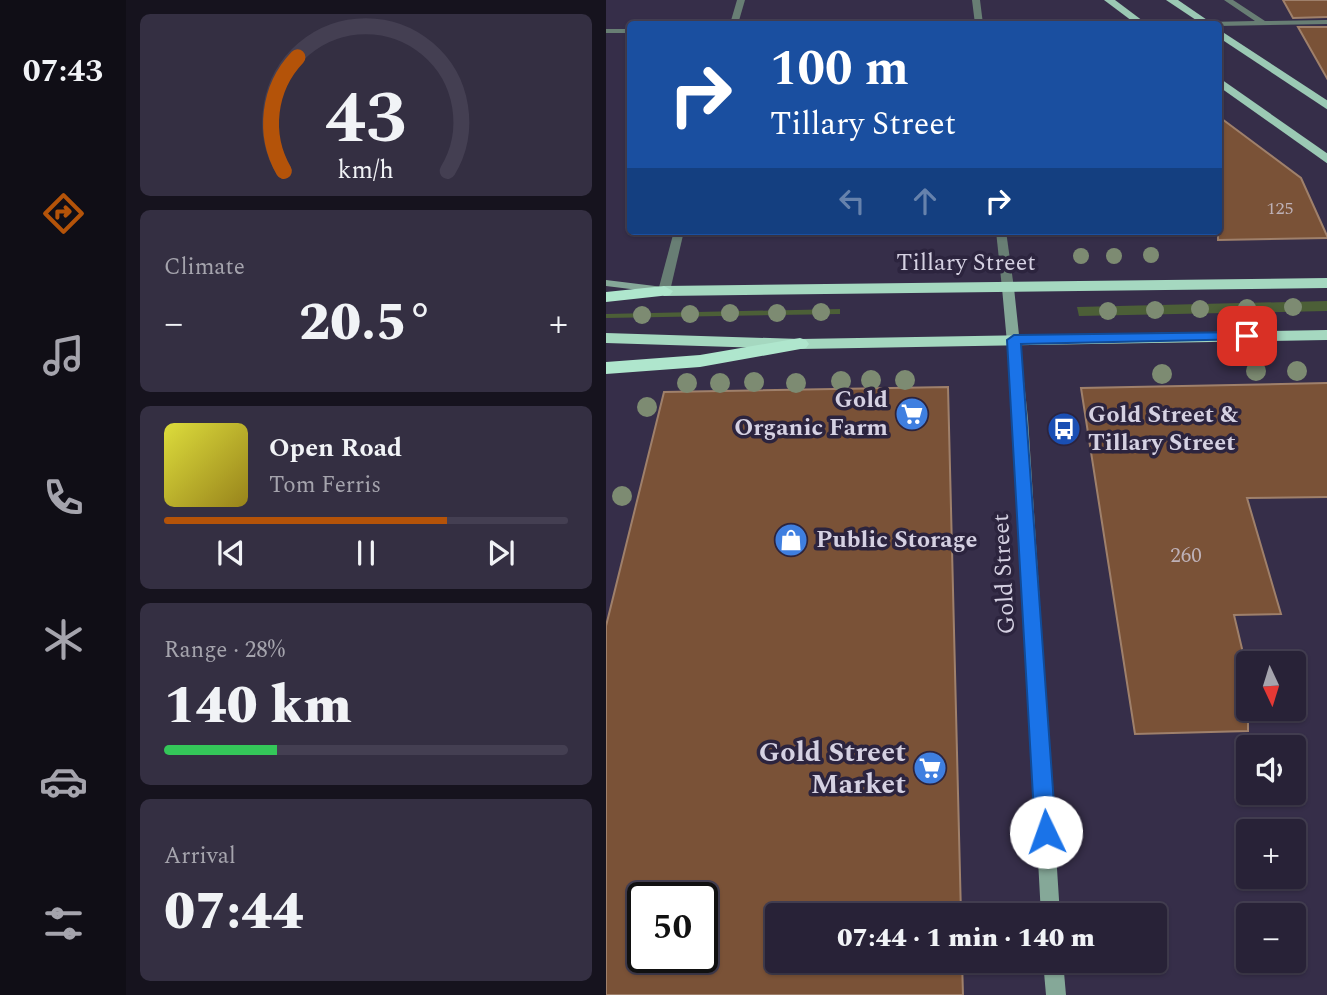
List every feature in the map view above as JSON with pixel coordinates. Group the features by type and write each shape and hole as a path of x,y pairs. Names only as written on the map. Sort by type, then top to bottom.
{"highway":[{"name":"Tillary Street","path":"664,291 1328,283"},
{"path":"606,297 664,291"},
{"path":"606,338 800,344 1328,335"},
{"path":"606,368 700,361 800,344"}],"main road":[{"path":"1109,0 1137,21"},
{"path":"1171,0 1202,21"},
{"path":"1222,35 1328,107"},
{"path":"1222,83 1328,160"},
{"name":"Tillary Street","path":"606,283 664,291"},
{"name":"Gold Street","path":"1008,288 1014,340 1050,903"},
{"path":"1054,973 1056,995"}],"street":[{"path":"735,21 741,0"},
{"path":"976,0 979,21"},
{"path":"1228,0 1263,23"},
{"path":"1222,24 1328,22"},
{"path":"606,31 627,31"},
{"path":"664,291 678,235"},
{"name":"Gold Street","path":"1001,235 1008,288"}],"green space":[{"path":"1328,301 1327,311 1079,316 1077,307"},
{"path":"840,309 840,314 606,318 606,314"}],"building":[{"path":"1283,0 1328,0 1328,17 1293,18"},
{"path":"1298,27 1328,27 1328,80"},
{"path":"1222,119 1301,178 1328,238 1218,240 1218,235 1222,235"},
{"path":"1328,383 1328,497 1247,498 1281,614 1234,615 1243,651 1236,651 1236,721 1248,721 1248,731 1135,734 1081,388"},
{"path":"948,387 961,903 765,903 765,973 962,973 963,995 606,995 606,626 664,392"}],"place":[{"name":"Gold Organic Farm","path":"912,414"},
{"name":"Gold Street & Tillary Street","path":"1064,429"},
{"name":"Public Storage","path":"791,540"},
{"name":"Gold Street Market","path":"930,768"}],"route":[{"path":"1046,832 1014,340 1247,336"}]}
